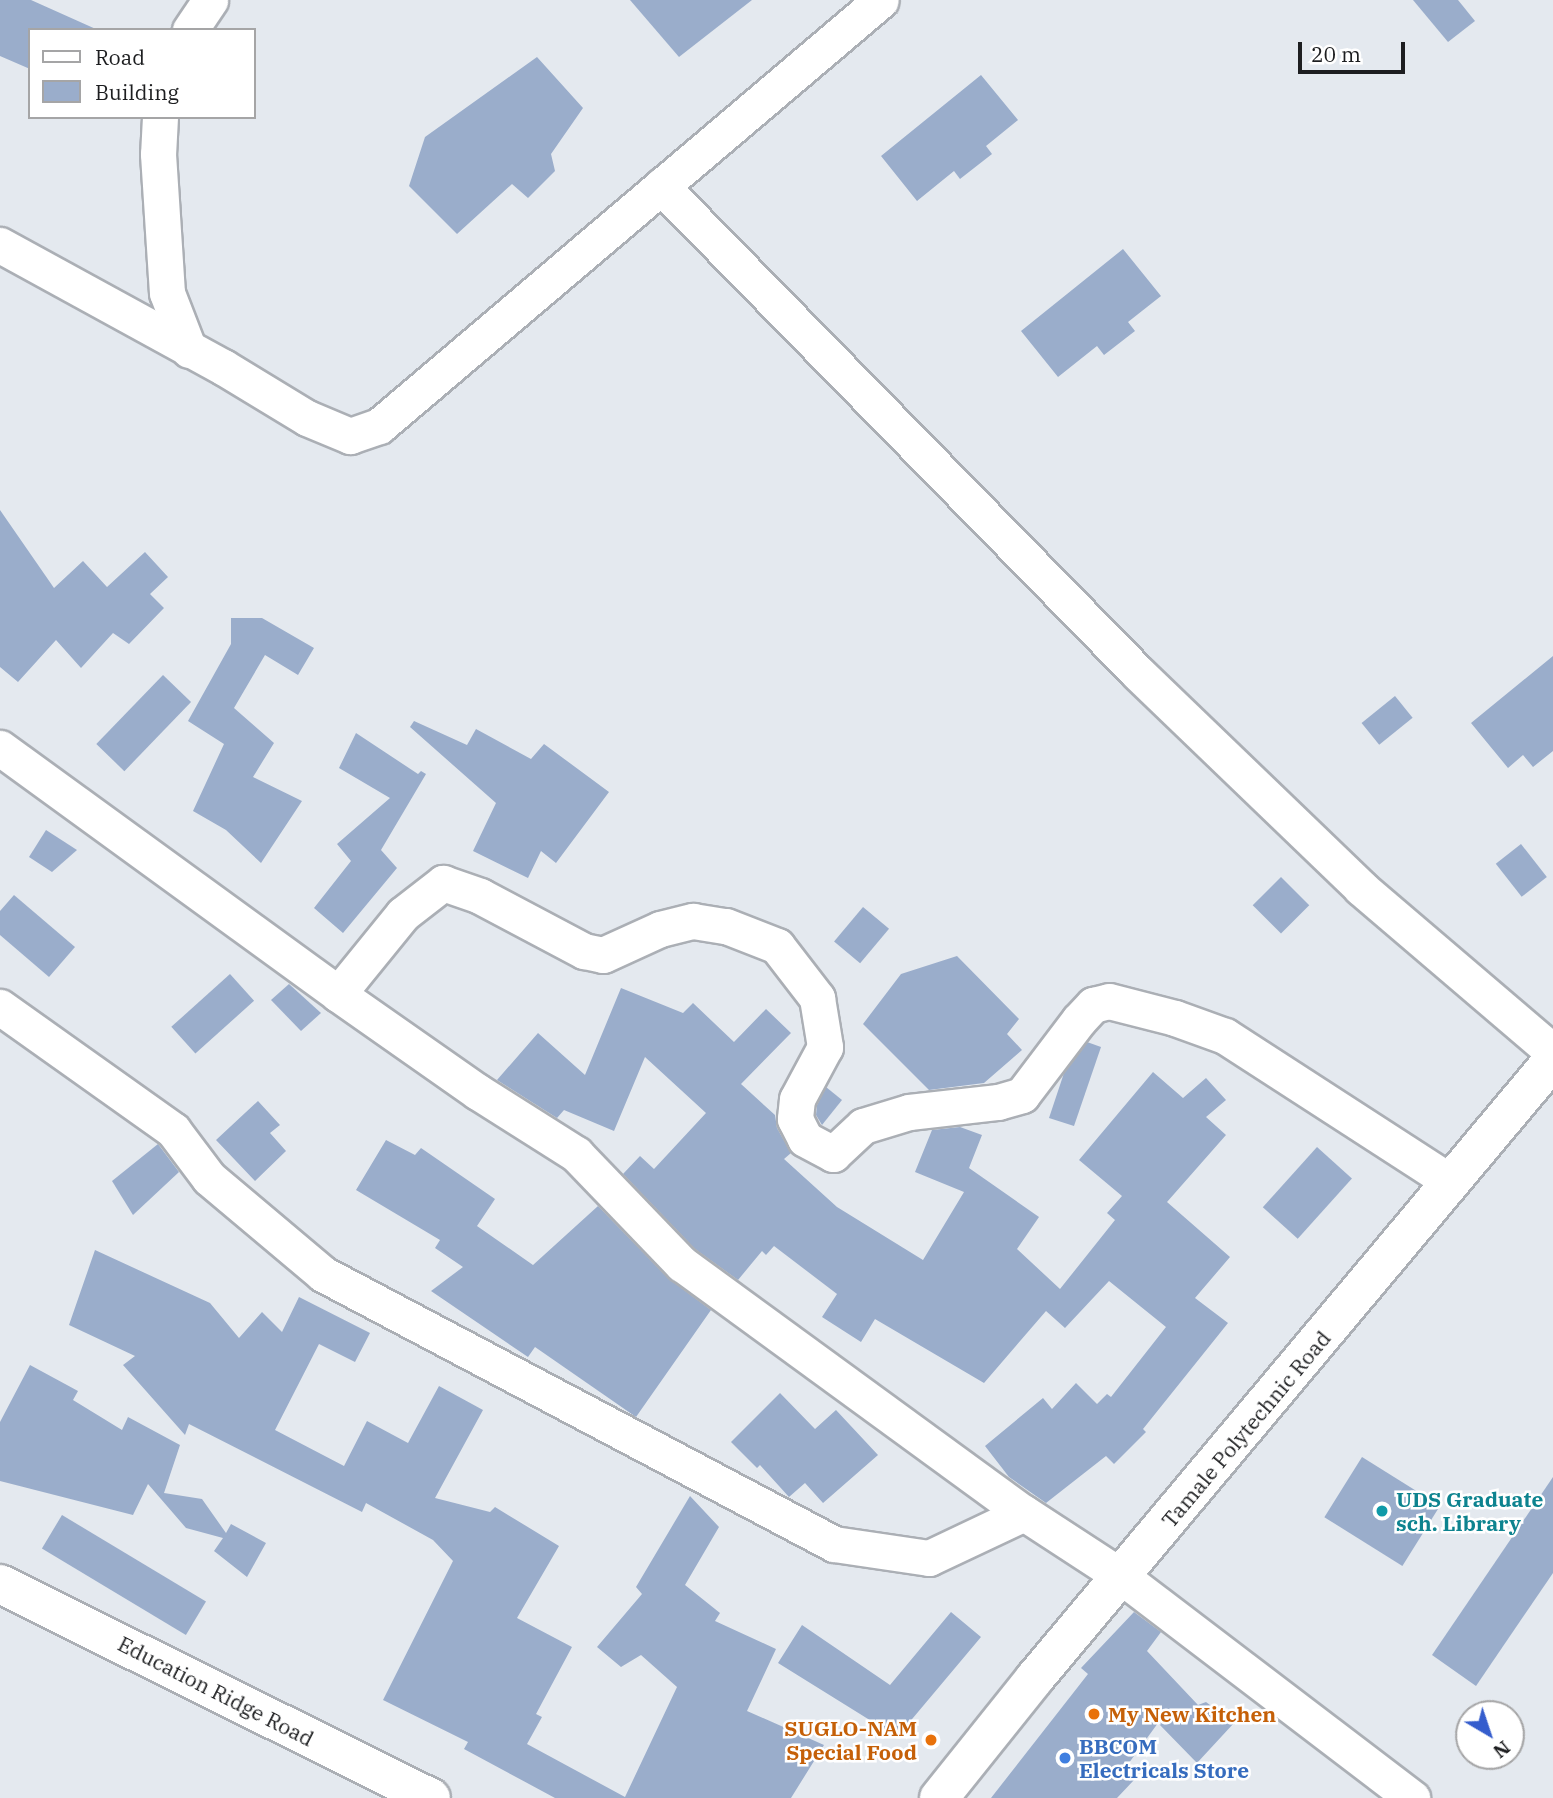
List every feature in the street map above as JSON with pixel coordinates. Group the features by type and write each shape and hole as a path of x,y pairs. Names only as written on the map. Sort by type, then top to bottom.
{"street":[{"path":"191,28 210,0"},
{"path":"0,245 307,418 350,436 379,426 881,0"},
{"path":"160,119 158,154 167,293 188,350"},
{"path":"661,186 1149,684 1361,888 1553,1052"},
{"path":"0,748 338,994 478,1091 576,1154 682,1264 1024,1513 1122,1577 1412,1798"},
{"path":"338,994 403,914 443,883 480,896 584,951 603,955 660,929 693,921 726,926 777,946 817,998 825,1047 797,1099 794,1119 805,1139 833,1154 863,1126 909,1112 998,1102 1022,1095 1079,1020 1093,1005 1109,1001 1175,1018 1225,1036 1451,1182"},
{"path":"0,1007 173,1130 209,1178 323,1274 834,1544 929,1558 1024,1513"},
{"name":"Tamale Polytechnic Road","path":"946,1795 1122,1577 1553,1060"},
{"name":"Education Ridge Road","path":"0,1584 431,1798"}],"building":[{"path":"0,0 31,0 94,28 28,28 28,68 0,56"},
{"path":"630,0 752,0 679,57"},
{"path":"1413,0 1458,0 1475,21 1448,42"},
{"path":"537,57 583,108 551,154 555,171 528,198 512,184 457,234 409,186 425,137"},
{"path":"981,75 1018,120 986,146 992,154 960,179 954,171 917,201 881,156"},
{"path":"1123,249 1161,296 1128,322 1135,331 1104,355 1097,346 1058,377 1021,331"},
{"path":"0,510 54,588 83,561 107,587 145,552 168,577 150,594 164,608 129,644 113,633 81,668 56,640 18,682 0,667"},
{"path":"231,618 262,618 314,648 298,675 265,655 234,708 274,743 253,777 302,801 261,863 226,830 193,811 224,744 188,721 231,644"},
{"path":"1553,656 1553,751 1533,767 1523,755 1508,768 1471,723"},
{"path":"163,675 191,702 124,771 96,744"},
{"path":"1395,696 1413,718 1379,745 1362,723"},
{"path":"414,721 467,745 476,729 531,759 544,744 609,792 556,863 541,851 528,878 473,851 496,803 410,727"},
{"path":"356,733 418,774 421,771 426,774 381,850 397,868 343,933 314,908 351,861 337,844 390,798 339,768"},
{"path":"46,830 77,850 52,872 29,857"},
{"path":"1521,844 1547,877 1522,897 1496,864"},
{"path":"1281,877 1309,905 1281,934 1253,905"},
{"path":"14,895 75,947 49,977 0,935 0,911"},
{"path":"863,907 889,929 860,963 834,941"},
{"path":"957,956 1019,1019 1007,1034 1022,1050 984,1083 929,1090 863,1024 901,974"},
{"path":"230,974 254,1001 195,1054 171,1027"},
{"path":"289,984 321,1013 301,1031 271,1000"},
{"path":"621,988 683,1013 693,1003 734,1042 766,1009 791,1033 741,1084 775,1115 777,1128 791,1153 784,1159 837,1207 923,1260 964,1192 915,1172 932,1130 960,1127 982,1135 969,1168 1039,1217 1017,1249 1060,1289 1115,1220 1107,1213 1122,1196 1079,1160 1153,1072 1183,1098 1206,1078 1226,1100 1206,1117 1226,1135 1167,1202 1230,1257 1195,1298 1228,1323 1143,1429 1146,1432 1114,1464 1106,1456 1046,1503 1009,1477 985,1446 1043,1398 1052,1409 1076,1383 1097,1404 1107,1394 1111,1397 1166,1327 1109,1281 1065,1328 1046,1311 984,1383 875,1319 861,1342 822,1317 837,1294 774,1246 766,1255 762,1251 738,1280 695,1249 623,1174 640,1156 654,1169 706,1113 645,1057 614,1131 564,1110 557,1118 497,1080 538,1033 585,1075"},
{"path":"1087,1042 1101,1047 1074,1126 1049,1118 1064,1073"},
{"path":"826,1087 842,1100 822,1125 816,1115 817,1105"},
{"path":"258,1101 280,1125 270,1133 286,1151 255,1181 216,1140"},
{"path":"386,1140 415,1155 421,1148 495,1199 477,1226 533,1265 598,1206 668,1278 711,1310 636,1417 535,1347 528,1357 431,1291 463,1267 435,1248 440,1240 356,1190"},
{"path":"158,1144 179,1172 133,1215 112,1181"},
{"path":"1317,1147 1352,1178 1298,1239 1263,1207"},
{"path":"95,1250 210,1303 239,1338 262,1312 282,1332 299,1297 370,1333 355,1362 319,1344 275,1430 344,1466 367,1421 408,1443 439,1386 483,1410 435,1498 490,1512 495,1507 559,1546 517,1618 572,1647 536,1714 542,1717 527,1744 625,1797 677,1687 641,1655 621,1667 597,1647 642,1594 636,1587 690,1496 719,1527 685,1585 720,1613 715,1621 776,1649 747,1711 824,1745 791,1798 555,1798 464,1749 468,1742 383,1700 453,1561 433,1540 366,1503 362,1512 189,1424 185,1435 123,1365 135,1356 69,1325"},
{"path":"30,1365 78,1391 73,1400 122,1430 128,1417 180,1445 164,1493 202,1499 226,1533 231,1524 266,1543 247,1577 214,1551 223,1538 186,1528 148,1484 133,1515 0,1481 0,1422"},
{"path":"780,1393 815,1429 836,1410 878,1455 823,1503 805,1483 789,1497 760,1465 757,1468 731,1442"},
{"name":"UDS Graduate sch. Library","path":"1362,1457 1440,1506 1402,1566 1324,1517"},
{"path":"1553,1477 1553,1573 1476,1686 1432,1655"},
{"path":"62,1515 206,1602 186,1635 42,1548"},
{"path":"951,1612 981,1637 897,1737 778,1663 802,1625 890,1685"},
{"path":"1134,1612 1161,1632 1147,1651 1198,1705 1206,1702 1234,1723 1197,1763 1158,1723 1126,1767 1134,1780 1117,1798 991,1798 1088,1674 1081,1668"}],"place":[{"name":"UDS Graduate sch. Library","path":"1382,1511"},
{"name":"My New Kitchen","path":"1094,1714"},
{"name":"SUGLO-NAM Special Food","path":"931,1740"},
{"name":"BBCOM Electricals Store","path":"1065,1758"}]}
